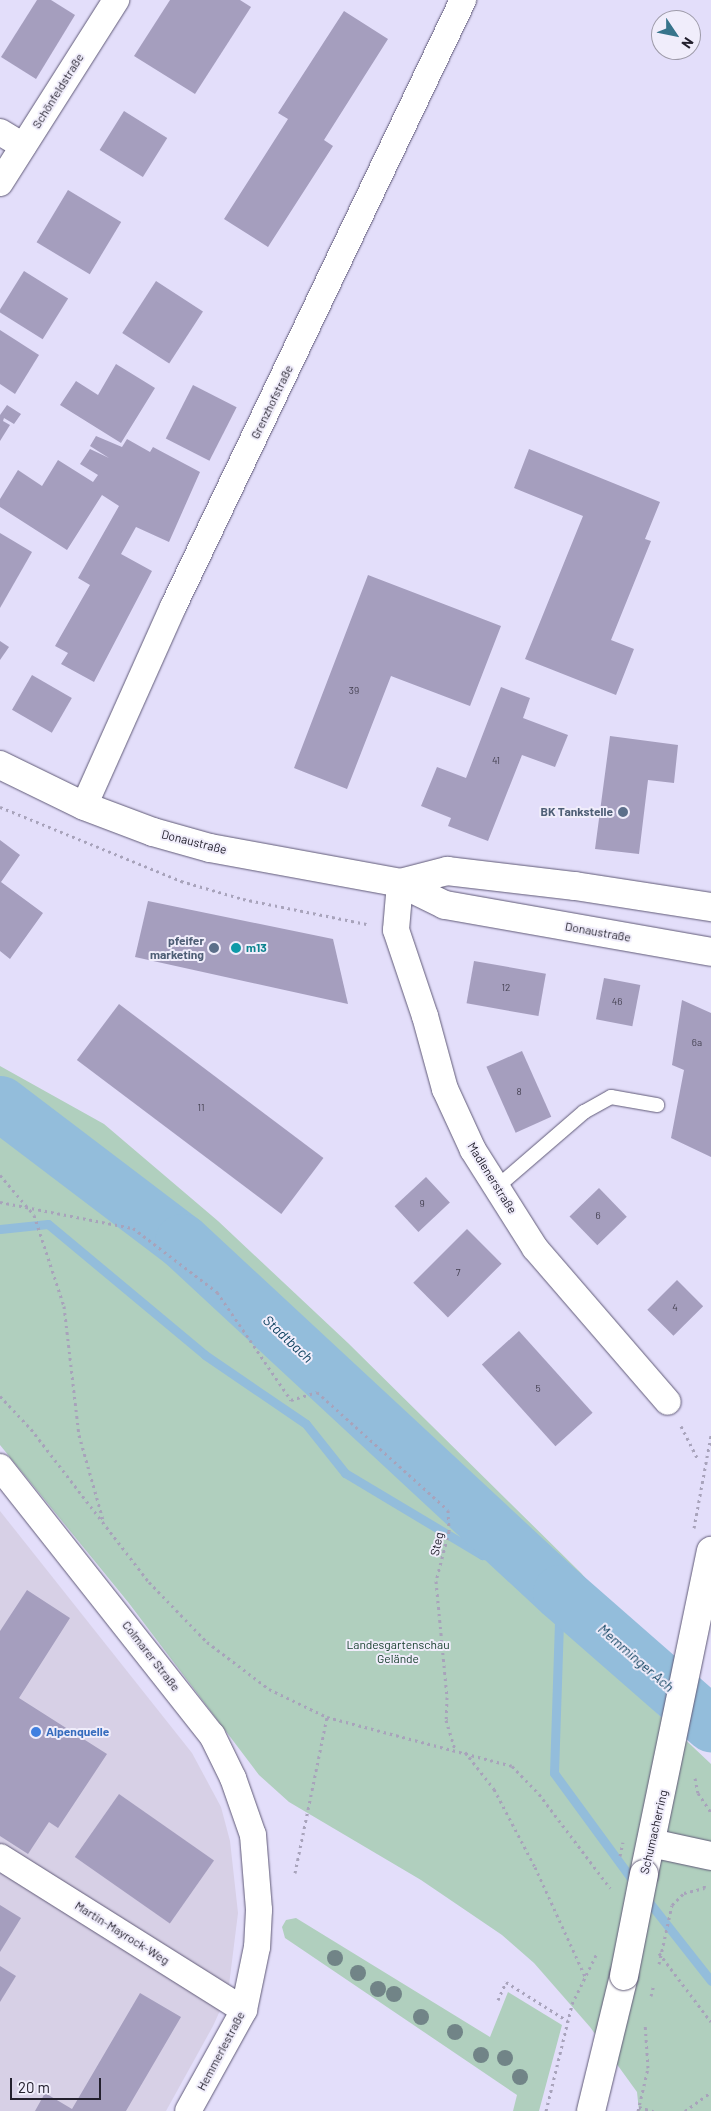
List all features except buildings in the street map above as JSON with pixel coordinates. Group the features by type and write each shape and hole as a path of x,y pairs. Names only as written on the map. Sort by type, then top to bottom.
{"street":[{"name":"Schönfeldstraße","path":"0,183 116,0"},
{"name":"Grenzhofstraße","path":"84,806 173,607 463,0"},
{"path":"0,132 23,146"},
{"name":"Donaustraße","path":"0,765 84,806 153,832 210,848 400,883 445,905 711,952"},
{"name":"Donaustraße","path":"400,883 447,871 575,886 711,907"},
{"name":"Madlenerstraße","path":"400,883 396,930 425,1016 445,1089 473,1150 535,1248 668,1402"},
{"name":"Colmarer Straße","path":"0,1467 212,1735 244,1806 258,1869"},
{"name":"Schumacherring","path":"591,2111 624,1976 644,1874 673,1745 711,1551"},
{"path":"651,1843 711,1856"},
{"name":"Martin-Mayrock-Weg","path":"0,1856 244,2010"},
{"name":"Hemmerlestraße","path":"188,2111 244,2010 257,1947 258,1869"}],"lane":[{"path":"497,1187 584,1112 611,1097 657,1106"}],"path":[{"path":"0,807 181,881 243,899 396,930"},
{"path":"0,1175 34,1215 64,1306 79,1435 104,1523"},
{"path":"0,1202 26,1205"},
{"name":"Steg","path":"26,1205 133,1228 217,1292 291,1400 317,1392 448,1510 449,1531 436,1581 447,1696 446,1720 455,1750"},
{"path":"0,1396 31,1428 149,1582 207,1642 269,1689 328,1717 512,1766 539,1794 612,1891"},
{"path":"668,1402 698,1459"},
{"path":"295,1873 328,1717"},
{"path":"464,1752 494,1789 535,1867 584,1976"},
{"path":"694,1774 698,1793 711,1812"},
{"path":"658,1969 672,1905"},
{"path":"546,2111 568,2021 584,1976 601,1946"},
{"path":"657,1950 711,2022"},
{"path":"650,2003 656,1978"},
{"path":"498,2000 506,1982 568,2021"},
{"path":"646,2018 648,2068 638,2109 653,2111"},
{"path":"685,2111 711,2092"}],"shaded area":[{"path":"0,1511 192,1753 221,1807 230,1841 238,1913 228,1993 213,2026 166,2111 0,2111"}],"green space":[{"name":"Landesgartenschau Gelände","path":"0,1066 104,1124 218,1221 348,1343 581,1573 612,1609 627,1639 639,1696 711,1764 711,2111 639,2111 637,2092 590,2027 534,1963 502,1935 421,1880 289,1802 259,1775 128,1602 0,1445"},
{"path":"296,1918 490,2037 508,1992 562,2025 539,2111 513,2111 517,2095 285,1938 282,1927 286,1920"}],"waterway":[{"name":"Stadtbach","path":"0,1103 182,1241 560,1592 711,1724"},
{"path":"0,1229 48,1224 205,1355 306,1424 345,1473 482,1555 522,1557"},
{"path":"560,1592 554,1773 636,1885"},
{"path":"645,1897 711,1981"}],"place":[{"name":"BK Tankstelle","path":"623,812"},
{"name":"pfeifer marketing","path":"214,948"},
{"name":"m13","path":"236,948"},
{"name":"Alpenquelle","path":"36,1732"}],"water label":[{"name":"Memminger Ach","path":"636,1658"}]}
